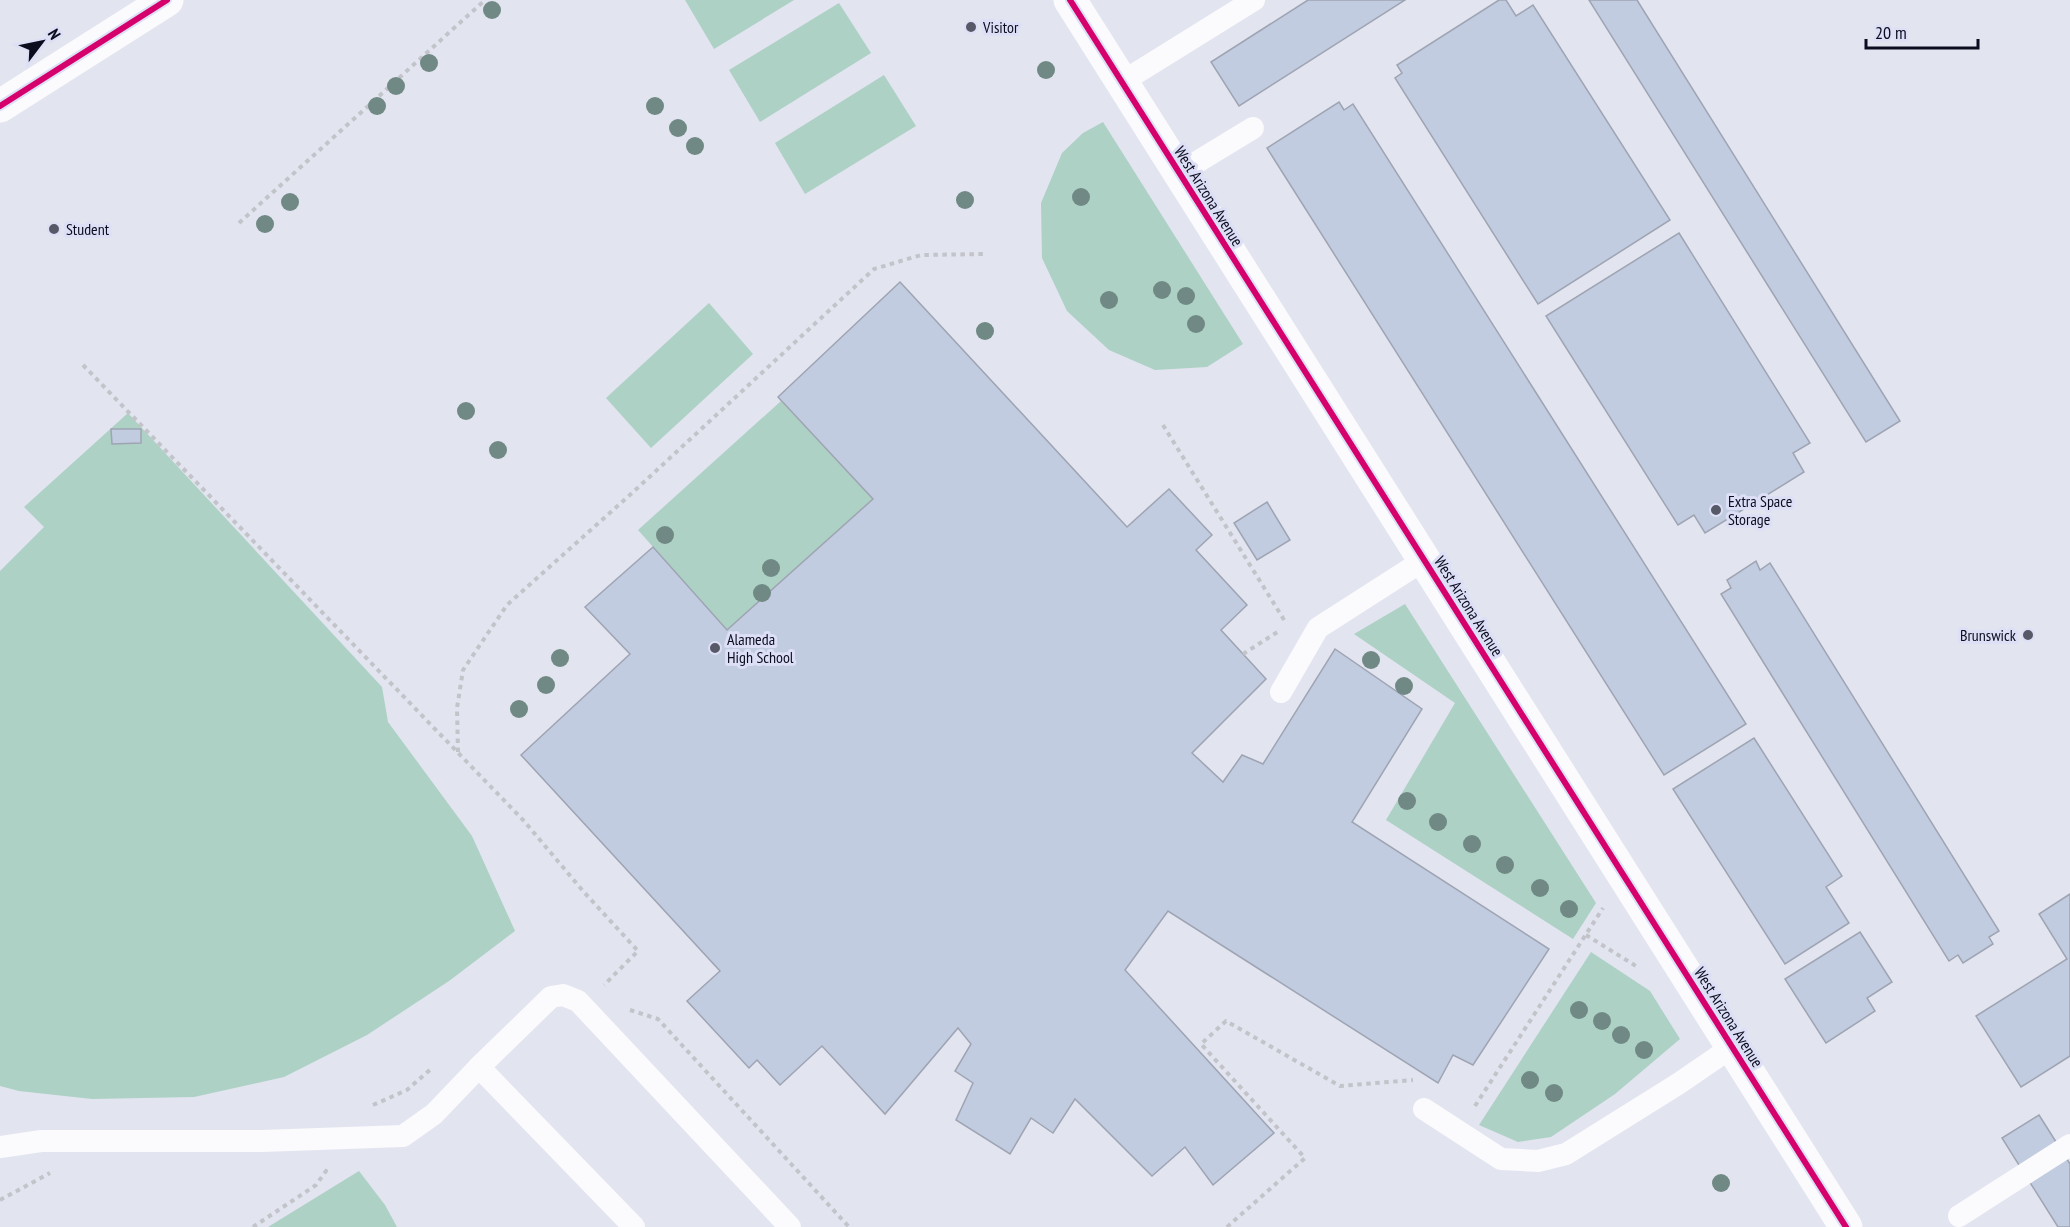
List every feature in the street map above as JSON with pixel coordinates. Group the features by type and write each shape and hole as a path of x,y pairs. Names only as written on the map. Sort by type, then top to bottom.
{"street":[{"name":"West Arizona Avenue","path":"1070,0 1846,1227"},
{"path":"0,106 164,1"}],"lane":[{"path":"1122,82 1254,0"},
{"path":"1179,173 1253,128"},
{"path":"1281,692 1318,628 1424,560"},
{"path":"0,1159 8,1145 80,1141 262,1141 403,1136 434,1114 479,1066 551,997 563,995 578,1001 790,1227"},
{"path":"1424,1109 1501,1159 1538,1161 1566,1154 1678,1084 1732,1047"},
{"path":"479,1066 634,1227"},
{"path":"1959,1216 2070,1145"}],"path":[{"path":"239,223 485,0"},
{"path":"458,753 457,708 463,670 507,605 631,494 874,269 921,255 986,254"},
{"path":"83,365 524,821 638,951 603,985"},
{"path":"1163,425 1287,626 1243,654"},
{"path":"1459,1131 1605,905"},
{"path":"1586,935 1644,971"},
{"path":"1227,1227 1305,1158 1201,1044 1226,1021 1340,1086 1411,1079 1421,1084"},
{"path":"1464,1102 1475,1107"},
{"path":"254,1227 316,1185 326,1171"}],"green space":[{"path":"685,0 794,0 714,49"},
{"path":"839,3 871,53 760,122 729,70"},
{"path":"884,75 916,126 805,194 775,143"},
{"path":"1103,122 1243,344 1207,367 1155,370 1109,350 1067,311 1042,258 1041,203 1062,153 1083,133"},
{"path":"709,303 753,354 651,448 606,398"},
{"path":"781,401 873,499 727,630 638,530"},
{"path":"128,413 382,687 388,722 472,836 515,931 449,981 367,1035 284,1077 194,1097 92,1099 19,1091 0,1086 0,571 44,527 24,507"},
{"path":"1405,604 1596,903 1573,939 1386,820 1455,703 1354,634"},
{"path":"1591,952 1650,991 1680,1039 1615,1094 1551,1137 1518,1142 1479,1125"},
{"path":"359,1171 385,1205 397,1227 268,1227"}],"building":[{"path":"1308,0 1405,0 1239,106 1211,62"},
{"path":"1499,0 1506,0 1516,16 1533,5 1670,220 1538,304 1395,78 1402,73 1397,65"},
{"path":"1589,0 1637,0 1900,421 1866,442"},
{"path":"1339,102 1344,110 1353,104 1746,724 1664,775 1267,148"},
{"path":"1679,233 1810,443 1793,453 1804,472 1705,533 1694,515 1678,525 1546,316"},
{"path":"900,282 1127,527 1169,489 1212,535 1196,550 1247,605 1221,630 1266,679 1192,753 1223,782 1242,755 1263,764 1335,649 1422,709 1352,822 1549,949 1473,1065 1453,1055 1438,1083 1168,911 1125,970 1274,1133 1213,1185 1185,1147 1152,1176 1075,1099 1053,1133 1031,1118 1010,1154 956,1120 973,1083 955,1071 971,1044 958,1028 885,1114 822,1046 780,1085 757,1060 749,1068 687,1001 720,971 521,755 630,654 585,607 653,547 727,630 873,499 778,397"},
{"path":"111,429 141,429 141,443 112,444"},
{"path":"1267,502 1290,540 1257,560 1234,523"},
{"path":"1756,561 1760,570 1770,563 1999,931 1989,937 1993,944 1963,963 1958,955 1949,961 1721,594 1731,588 1727,580"},
{"path":"1754,738 1842,876 1826,887 1849,923 1785,964 1673,789"},
{"path":"2070,894 2070,1056 2021,1087 1976,1016 2067,959 2039,914"},
{"path":"1860,932 1892,982 1867,998 1875,1011 1826,1043 1785,979"},
{"path":"2039,1115 2070,1164 2070,1227 2058,1227 2002,1138"}],"cycle path":[{"path":"0,106 167,0"},
{"path":"1070,0 1846,1227"}],"place":[{"name":"Visitor","path":"971,27"},
{"name":"Student","path":"54,229"},
{"name":"Extra Space Storage","path":"1716,510"},
{"name":"Brunswick","path":"2028,635"},
{"name":"Alameda High School","path":"715,648"}]}
